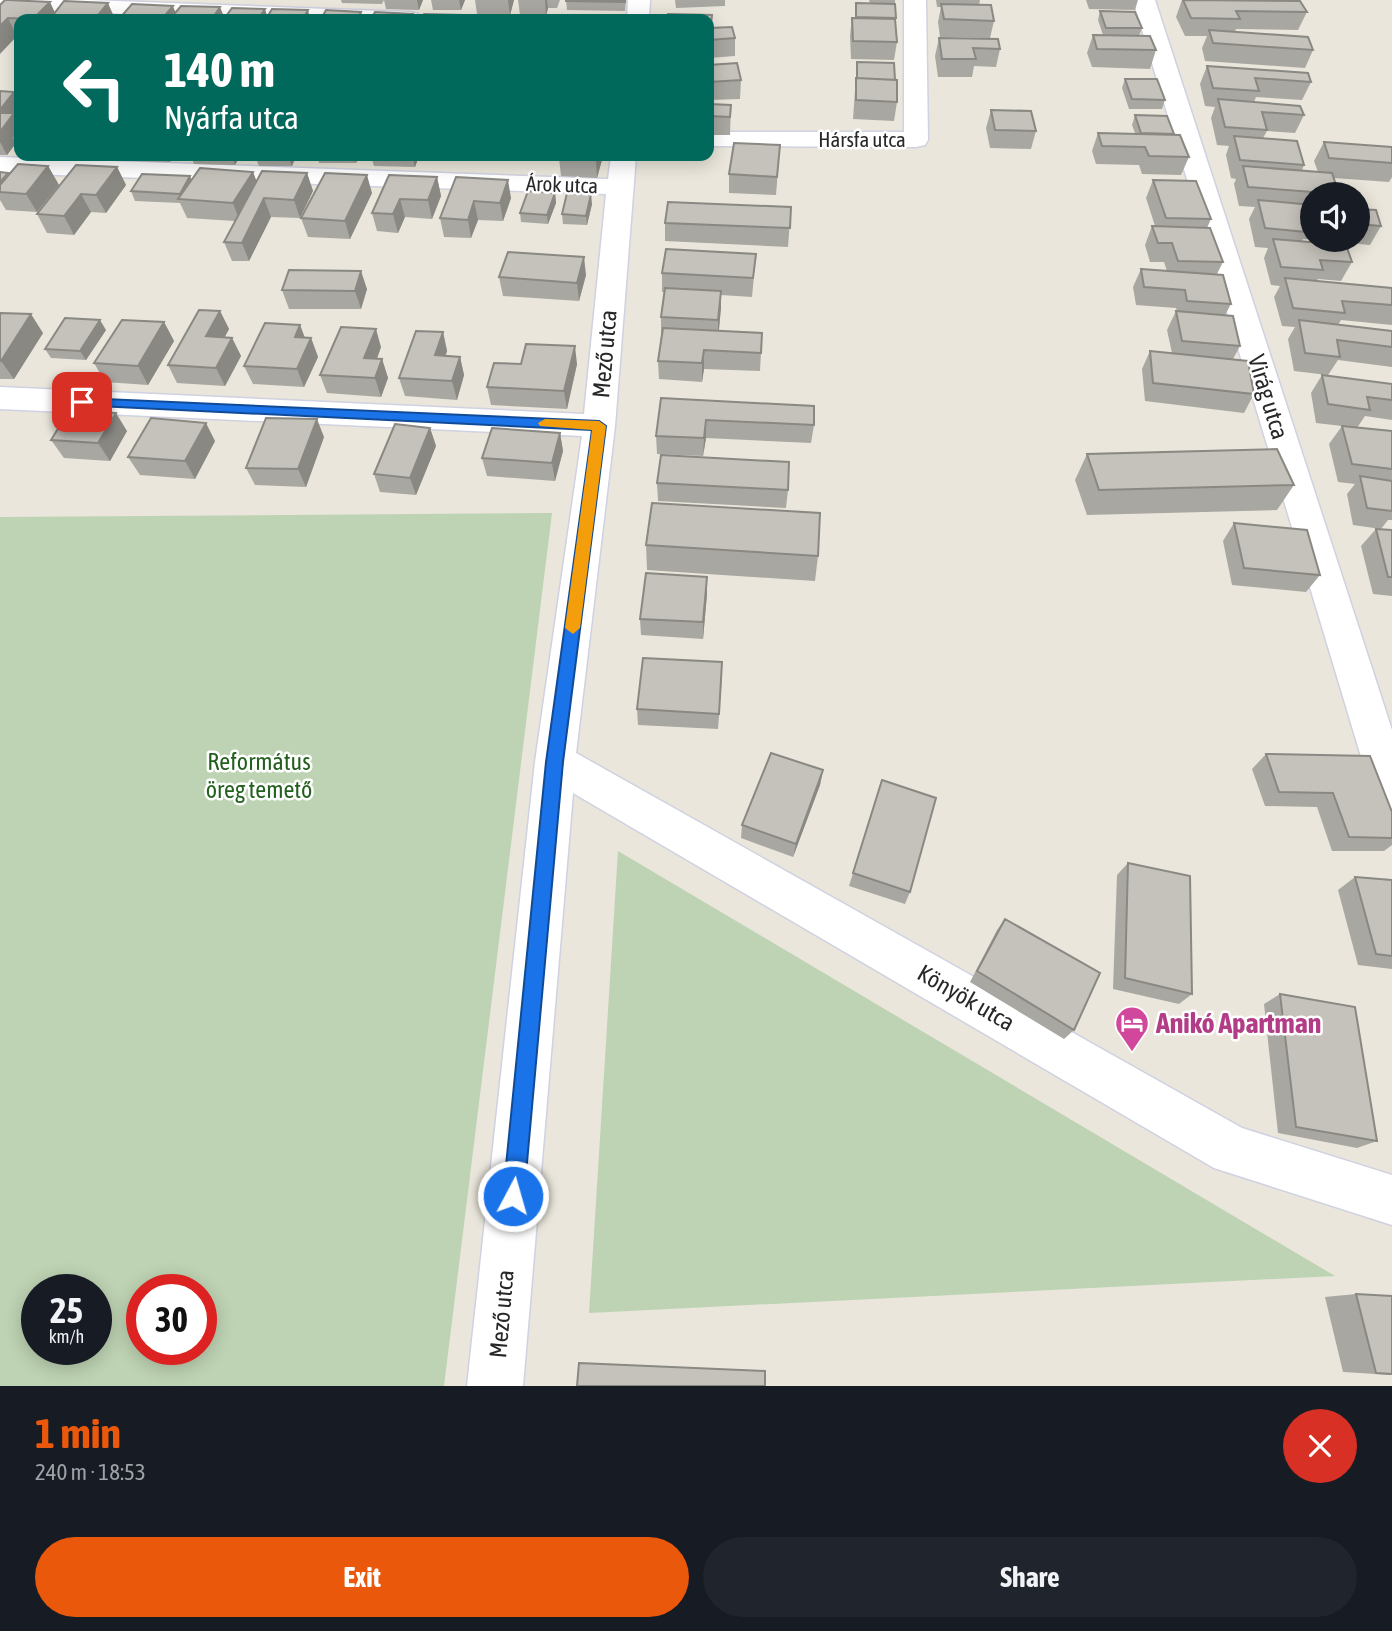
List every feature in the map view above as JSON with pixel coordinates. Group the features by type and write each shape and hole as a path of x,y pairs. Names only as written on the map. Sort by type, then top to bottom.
{"street":[{"name":"Hársfa utca","path":"714,139 916,140 915,0"},
{"name":"Virág utca","path":"1144,0 1392,793"},
{"path":"0,3 282,14"},
{"name":"Árok utca","path":"0,165 621,172"},
{"name":"Mező utca","path":"495,1386 555,762 599,426 621,172"},
{"path":"0,398 599,426"},
{"name":"Könyök utca","path":"555,762 1232,1150 1392,1200"}],"green space":[{"name":"Református öreg temető","path":"552,513 444,1386 0,1386 0,517"},
{"path":"618,851 1335,1276 589,1313"}],"building":[{"path":"5,0 50,2 38,14 14,14 14,18 8,18 0,26 0,5"},
{"path":"625,0 625,2 566,1"},
{"path":"1183,0 1300,1 1307,12 1236,11 1240,19 1191,18"},
{"path":"64,1 108,3 99,14 54,14"},
{"path":"856,3 895,4 896,18 856,17"},
{"path":"132,4 173,6 166,14 123,14"},
{"path":"941,4 991,5 994,21 944,19"},
{"path":"181,6 220,7 215,14 174,14"},
{"path":"232,8 265,9 262,14 228,14"},
{"path":"272,9 308,10 306,14 269,14"},
{"path":"326,10 361,12 360,14 324,14"},
{"path":"1100,11 1135,12 1142,28 1106,28"},
{"path":"375,12 413,14 374,14"},
{"path":"852,18 895,19 897,42 853,41"},
{"path":"732,27 735,38 714,40 714,28"},
{"path":"1209,30 1308,37 1313,50 1213,43"},
{"path":"1093,35 1150,36 1156,50 1097,49"},
{"path":"939,38 998,39 1000,49 973,48 976,59 942,59"},
{"path":"857,62 894,63 895,80 857,78"},
{"path":"737,63 741,80 714,82 714,65"},
{"path":"1207,66 1308,73 1311,82 1255,78 1259,91 1213,88"},
{"path":"856,78 897,80 897,102 856,100"},
{"path":"1125,79 1157,79 1165,100 1132,99"},
{"path":"0,91 14,92 0,110"},
{"path":"1218,99 1300,106 1304,115 1262,112 1267,130 1225,127"},
{"path":"714,104 731,105 730,117 714,116"},
{"path":"991,110 1031,111 1036,131 995,130"},
{"path":"0,113 14,113 0,132"},
{"path":"1135,115 1167,116 1174,134 1141,133"},
{"path":"1098,133 1180,135 1189,157 1149,156 1145,147 1102,146"},
{"path":"1234,136 1297,141 1304,165 1240,160"},
{"path":"1324,142 1392,147 1392,163 1329,158"},
{"path":"734,143 780,145 777,177 729,174"},
{"path":"18,164 48,166 26,194 0,192 0,185"},
{"path":"76,165 117,167 96,195 81,194 64,216 37,214"},
{"path":"1243,166 1332,173 1335,182 1300,182 1300,191 1248,187"},
{"path":"200,168 253,172 233,203 178,199"},
{"path":"262,171 307,173 294,200 264,198 242,243 224,242"},
{"path":"0,172 8,173 0,182"},
{"path":"325,173 367,175 345,221 301,218"},
{"path":"142,174 190,176 180,194 131,191"},
{"path":"389,175 437,177 428,200 400,199 393,214 372,213"},
{"path":"456,177 508,180 500,203 474,201 468,220 440,218"},
{"path":"1153,180 1196,181 1211,219 1166,218"},
{"path":"528,191 555,193 547,215 520,213"},
{"path":"567,193 591,194 586,216 562,214"},
{"path":"1258,200 1300,204 1300,231 1265,228"},
{"path":"668,202 791,207 790,228 665,223"},
{"path":"1370,210 1376,210 1381,226 1370,225"},
{"path":"1152,226 1210,228 1223,262 1178,261 1172,243 1158,243"},
{"path":"1273,239 1300,241 1300,252 1348,252 1352,262 1320,260 1323,270 1281,267"},
{"path":"666,249 756,254 753,278 662,273"},
{"path":"508,252 584,257 577,283 499,277"},
{"path":"1141,269 1223,275 1231,304 1187,301 1185,290 1144,287"},
{"path":"289,270 361,271 355,291 282,290"},
{"path":"1285,278 1392,288 1392,305 1342,301 1345,313 1293,308"},
{"path":"665,288 721,291 718,320 661,317"},
{"path":"199,310 220,311 206,336 232,338 216,368 168,365"},
{"path":"1176,311 1233,316 1240,346 1182,341"},
{"path":"0,313 31,314 1,361 0,361"},
{"path":"65,318 100,320 80,351 45,349"},
{"path":"122,320 164,322 138,366 94,363"},
{"path":"1299,320 1392,331 1392,347 1337,340 1340,357 1305,353"},
{"path":"265,323 300,325 295,337 311,338 297,369 244,366"},
{"path":"341,327 376,329 364,358 382,359 375,378 320,375"},
{"path":"663,328 762,333 761,353 704,350 702,363 658,361"},
{"path":"416,331 443,332 435,355 460,357 452,381 399,378"},
{"path":"526,344 575,346 564,391 487,387 494,363 521,364"},
{"path":"1150,351 1248,361 1254,394 1153,383"},
{"path":"1322,375 1392,384 1392,400 1367,397 1370,410 1328,404"},
{"path":"661,398 814,406 814,425 706,420 704,438 656,436"},
{"path":"70,409 116,413 98,443 51,440"},
{"path":"151,418 206,423 185,461 128,457"},
{"path":"266,418 317,419 298,469 246,468"},
{"path":"395,424 430,428 410,478 374,474"},
{"path":"1342,426 1392,431 1392,469 1352,464"},
{"path":"492,428 560,433 552,463 482,458"},
{"path":"1277,449 1294,485 1099,490 1087,454"},
{"path":"661,455 789,462 788,490 657,483"},
{"path":"1360,476 1392,481 1392,511 1367,508"},
{"path":"652,503 820,513 818,556 646,545"},
{"path":"1234,523 1307,530 1320,575 1244,568"},
{"path":"1376,529 1392,530 1392,577 1388,577"},
{"path":"646,573 707,577 703,622 640,619"},
{"path":"643,658 722,662 719,714 637,709"},
{"path":"771,753 823,770 796,844 742,825"},
{"path":"1266,754 1370,756 1392,812 1392,838 1349,837 1333,793 1279,792"},
{"path":"882,780 936,798 910,892 853,873"},
{"path":"1128,863 1190,876 1192,994 1125,978"},
{"path":"1355,877 1392,880 1392,956 1376,954"},
{"path":"1005,919 1100,973 1074,1030 977,971"},
{"path":"1280,994 1355,1007 1377,1141 1296,1127"},
{"path":"1356,1294 1392,1296 1392,1374 1376,1373"},
{"path":"579,1363 765,1371 765,1386 577,1386"}],"slow traffic":[{"path":"545,423 599,426 573,628"}],"place":[{"name":"Anikó Apartman","path":"1132,1053"}],"route":[{"path":"82,402 599,426 555,762 513,1196"}]}
